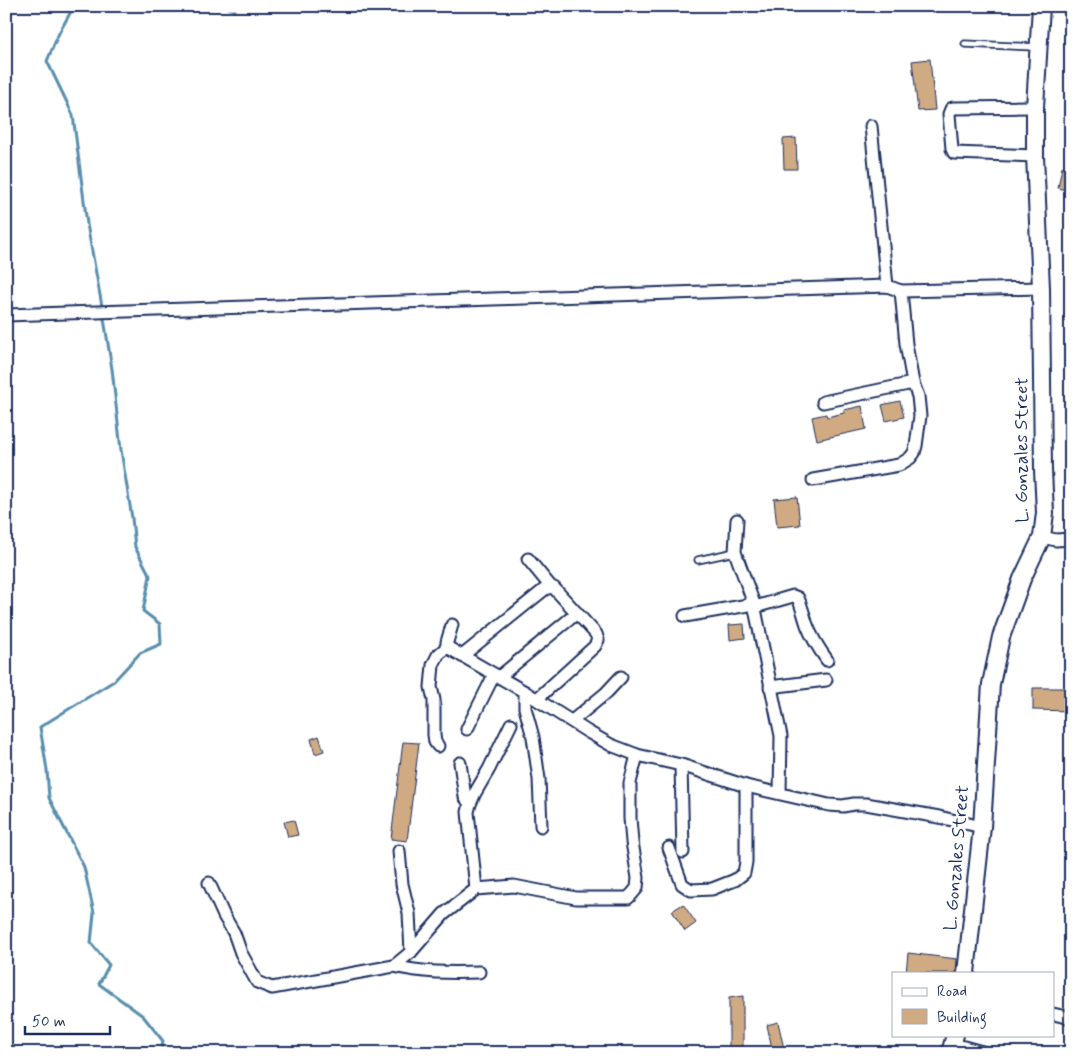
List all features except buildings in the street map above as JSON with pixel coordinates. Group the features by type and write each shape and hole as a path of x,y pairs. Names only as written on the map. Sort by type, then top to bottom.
{"street":[{"name":"L. Gonzales Street","path":"966,972 982,827 991,684 1001,637 1022,579 1042,538 1045,513 1035,107 1042,6"},
{"path":"1035,107 954,108 951,109 949,114 952,150 954,153 1036,156"},
{"path":"871,126 887,286"},
{"path":"6,315 887,286 901,292 1040,288"},
{"path":"813,480 899,464 910,458 916,446 920,416 918,396 913,383 906,344 901,292"},
{"path":"823,402 913,383"},
{"path":"738,520 735,552 754,606 781,736 780,794"},
{"path":"1042,538 1056,540 1071,539"},
{"path":"528,559 551,588 556,590 598,637 598,644 537,699"},
{"path":"462,656 545,589 551,588"},
{"path":"686,616 754,606 793,596 798,598 807,625 817,646 828,660"},
{"path":"468,729 497,676 577,613"},
{"path":"447,647 446,642 452,625"},
{"path":"447,647 537,699 588,732 612,745 637,755 681,765 746,786 836,806 866,804 940,817 982,827"},
{"path":"438,746 434,735 434,700 431,687 433,665 438,655 447,647"},
{"path":"572,721 606,693 621,677"},
{"path":"770,687 826,680"},
{"path":"525,692 525,708 533,737 539,779 540,826"},
{"path":"476,889 468,812 470,804 511,724"},
{"path":"394,966 411,952 444,914 476,889 514,886 576,898 628,898 637,888 638,878 630,818 630,783 637,755"},
{"path":"460,763 465,798 470,804"},
{"path":"681,765 683,852"},
{"path":"668,848 682,884 691,890 712,889 735,880 744,873 746,862 746,786"},
{"path":"399,851 402,884 409,913 411,952"},
{"path":"209,883 234,933 241,953 257,982 272,988 394,966 430,972 479,972"},
{"path":"1054,1014 1071,1018"},
{"path":"953,1044 986,1053"}],"lane":[{"path":"965,44 1039,47"},
{"path":"698,560 735,552"}],"waterway":[{"path":"74,6 59,33 47,61 73,115 87,224 112,369 135,547 150,576 143,611 160,624 161,644 140,653 114,681 40,727 47,770 49,798 84,867 94,913 91,943 109,965 99,984 143,1016 163,1041 161,1053"},
{"path":"225,6 234,11 237,6"}]}
